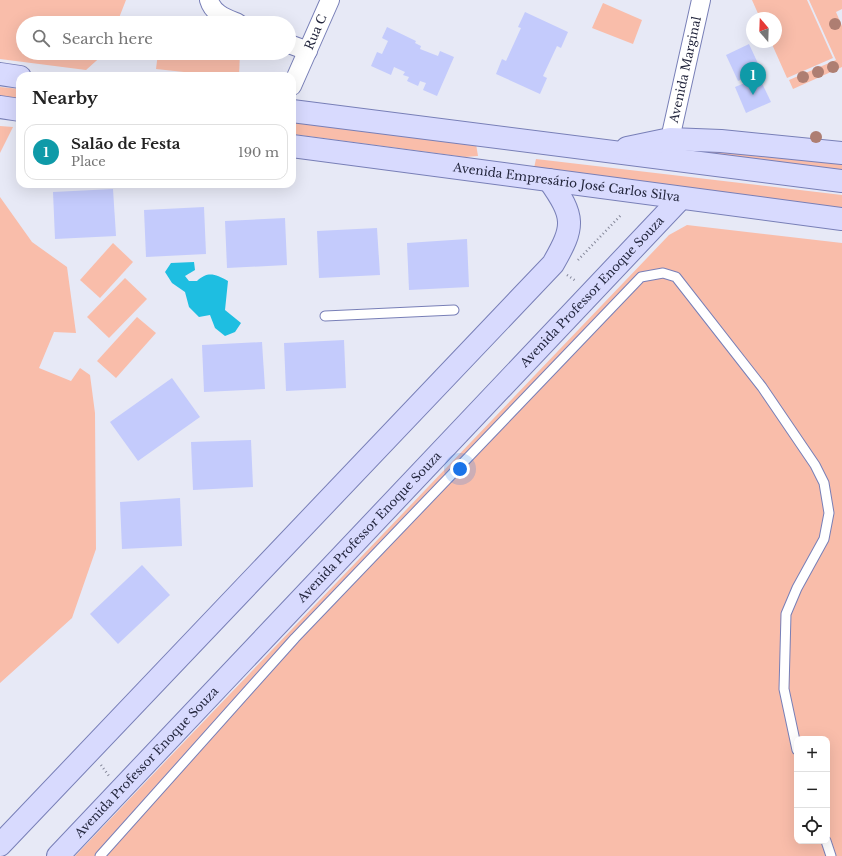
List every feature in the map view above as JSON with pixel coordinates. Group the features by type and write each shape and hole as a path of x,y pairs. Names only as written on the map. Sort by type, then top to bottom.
{"main road":[{"path":"0,74 16,76"},
{"path":"0,107 16,109"},
{"path":"296,112 842,182"},
{"path":"614,152 641,144 670,139 721,141 842,153"},
{"name":"Avenida Empresário José Carlos Silva","path":"296,147 842,219"},
{"path":"0,845 553,264 567,239 570,223 566,206 550,180"},
{"name":"Avenida Professor Enoque Souza","path":"58,856 681,198"}],"street":[{"path":"209,0 214,10 220,16"},
{"name":"Rua C","path":"296,77 330,0"},
{"name":"Avenida Marginal","path":"670,139 700,0"},
{"path":"296,47 308,51"}],"lane":[{"path":"100,856 295,638 630,288 641,277 663,273 676,276 762,387 815,465 824,483 829,513 824,539 797,588 786,614 784,689 794,736"},
{"path":"326,316 454,310"},
{"path":"827,844 831,856"}],"path":[{"path":"565,274 581,283"},
{"path":"89,751 111,778 125,785"}],"shaded area":[{"path":"0,0 126,0 120,16 16,16 16,60 97,60 86,70 0,59"},
{"path":"752,0 807,0 833,58 787,78 774,48 782,48 782,12 757,12"},
{"path":"809,0 842,0 842,9 836,12 842,26 842,67 793,89 789,80 836,60"},
{"path":"603,3 642,20 633,44 592,28"},
{"path":"157,60 240,60 239,72 184,72 156,69"},
{"path":"0,87 16,89 16,98 0,96"},
{"path":"296,122 476,144 478,156 465,157 296,135"},
{"path":"0,126 13,127 0,153"},
{"path":"725,148 842,162 842,173 695,155"},
{"path":"536,159 842,195 842,211 534,168"},
{"path":"0,197 32,242 67,267 76,333 54,332 39,368 71,381 80,368 90,375 95,413 96,549 72,618 0,683"},
{"path":"687,225 842,243 842,856 75,856 669,235"},
{"path":"113,243 133,262 100,298 80,280"},
{"path":"125,278 147,299 109,338 87,317"},
{"path":"137,317 156,333 116,378 97,361"}],"water":[{"path":"194,262 195,270 185,276 189,281 197,281 208,275 215,275 228,281 225,310 241,323 235,332 225,336 215,328 210,315 199,317 189,307 185,292 172,283 165,272 171,263"}],"building":[{"path":"525,12 568,32 561,48 557,46 543,76 547,78 540,94 496,74 502,59 506,61 521,28 518,27"},
{"path":"387,27 416,41 415,43 421,46 420,49 438,56 440,51 454,57 437,96 423,90 426,83 420,81 418,86 407,81 409,77 403,75 405,72 394,67 391,75 371,66 377,52 382,54 388,41 382,38"},
{"path":"746,45 746,48 751,48 761,70 738,81 726,55"},
{"path":"759,77 771,102 746,113 735,87"},
{"path":"113,189 116,236 55,239 53,192"},
{"path":"204,207 206,254 146,257 144,210"},
{"path":"285,218 287,265 227,268 225,221"},
{"path":"377,228 380,275 319,278 317,231"},
{"path":"467,239 469,287 409,290 407,243"},
{"path":"344,340 346,388 286,391 284,343"},
{"path":"262,342 265,389 204,392 202,345"},
{"path":"172,378 200,417 138,461 110,422"},
{"path":"251,440 253,487 193,490 191,442"},
{"path":"180,498 182,546 122,549 120,502"},
{"path":"142,565 170,595 118,644 90,614"}],"place":[{"name":"Salão de Festa","path":"753,95"}]}
